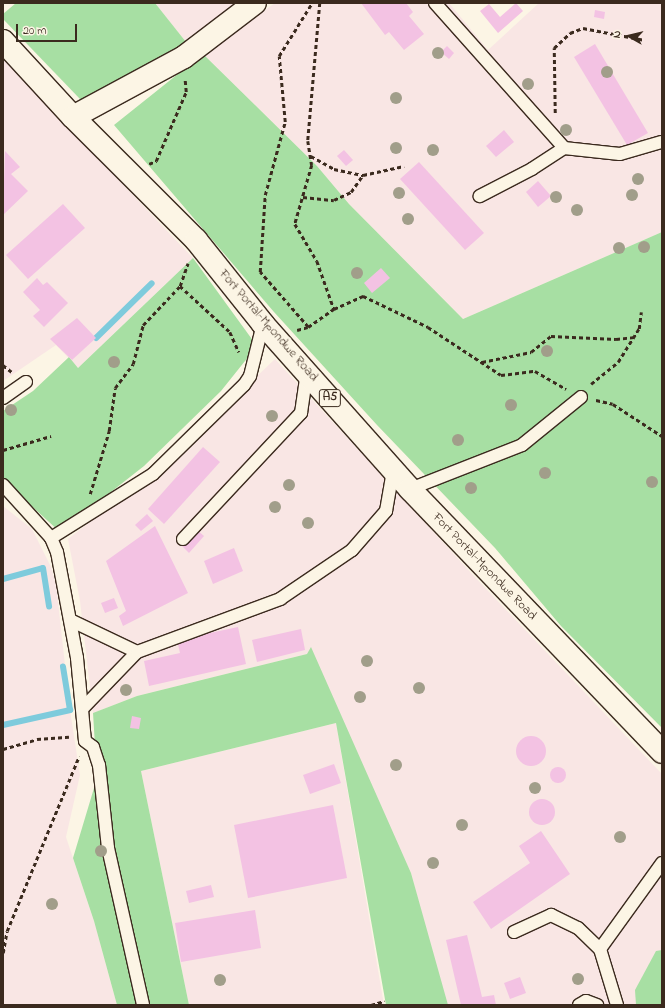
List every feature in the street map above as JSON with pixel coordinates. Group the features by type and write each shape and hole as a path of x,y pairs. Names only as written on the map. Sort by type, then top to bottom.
{"main road":[{"path":"72,117 184,57 255,3"},
{"name":"Fort Portal-Mpondwe Road","path":"3,42 72,117 130,172 196,240 269,330 393,471 662,752"}],"lane":[{"path":"435,3 564,148"},
{"path":"480,196 532,169 564,148 620,154 661,142"},
{"path":"51,538 154,474 244,385 250,376 269,330"},
{"path":"183,539 301,413 307,372"},
{"path":"3,398 26,382"},
{"path":"410,489 522,445 581,398"},
{"path":"82,709 137,652 280,598 352,550 386,511 393,471"},
{"path":"3,484 51,538 57,552 72,621 84,737 93,747 99,765 108,848 143,1005"},
{"path":"72,621 137,652"},
{"path":"600,949 662,863"},
{"path":"514,932 551,915 578,928 600,949 617,1005"},
{"path":"579,1005 586,1002 597,1005"}],"path":[{"path":"308,327 260,272 265,195 284,122 279,56 312,3"},
{"path":"320,3 308,141 312,165 295,224 317,262 334,309"},
{"path":"555,138 554,48 570,33 583,28 645,40"},
{"path":"130,172 156,161 186,92 184,57"},
{"path":"311,156 334,169 363,174 404,166"},
{"path":"303,197 334,200 351,192 363,174"},
{"path":"83,518 109,431 115,388 133,364 143,325 180,286 196,240"},
{"path":"180,286 230,332 250,376"},
{"path":"269,330 308,327 334,309 363,296 428,327 501,375 535,371 581,398 613,404 662,436"},
{"path":"581,398 592,382 618,362 639,329 641,312"},
{"path":"481,362 531,352 551,336 616,339 634,337"},
{"path":"3,450 51,436"},
{"path":"3,749 38,739 51,740 84,737 7,932 3,953"},
{"path":"371,1005 384,1001"}],"shaded area":[{"path":"155,3 237,3 186,42"},
{"path":"275,3 449,3 488,50 539,3 662,3 662,232 463,319 349,204 317,166 203,54"},
{"path":"3,59 193,258 78,368 56,345 3,381"},
{"path":"275,359 473,575 662,774 662,1005 446,1005 411,873 307,654 137,696 93,713 80,601 68,539 169,460"},
{"path":"3,506 32,529 51,567 56,584 70,710 80,775 66,837 94,921 117,1005 3,1005"},
{"path":"336,723 384,1005 189,1005 141,771"}],"green space":[{"path":"16,3 155,3 186,42 121,88 96,101 80,99 3,19 3,14"},
{"path":"203,54 317,166 349,204 463,319 662,232 662,728 561,626 495,548 377,425 274,312 114,125"},
{"path":"193,258 257,346 221,391 144,466 60,532 3,480 3,411 33,391 69,357 78,368"},
{"path":"311,647 411,873 448,1005 386,1005 336,723 141,771 189,1005 117,1005 94,921 73,858 97,778 93,713 137,696 307,654"},
{"path":"662,950 662,1005 636,1005 635,990 656,951"}],"building":[{"path":"361,3 406,3 413,12 409,16 424,34 404,50 389,32 385,35"},
{"path":"516,3 523,11 498,33 480,11 489,4 500,17"},
{"path":"595,10 605,12 604,19 594,17"},
{"path":"595,44 648,133 627,145 574,57"},
{"path":"447,46 454,53 449,59 441,52"},
{"path":"504,130 514,142 496,157 486,146"},
{"path":"344,150 353,160 346,166 337,156"},
{"path":"5,151 20,167 11,174 28,191 3,215"},
{"path":"419,162 484,233 465,250 400,179"},
{"path":"538,181 551,196 538,207 526,192"},
{"path":"63,204 85,228 28,279 6,255"},
{"path":"381,268 390,278 372,293 364,283"},
{"path":"37,278 43,285 47,282 68,303 44,327 33,316 40,310 23,292"},
{"path":"77,318 96,338 72,360 50,339"},
{"path":"203,447 220,462 164,524 148,509"},
{"path":"147,514 153,521 141,531 135,525"},
{"path":"155,526 188,593 123,626 119,616 126,611 106,561"},
{"path":"197,530 204,536 189,553 182,546"},
{"path":"234,548 243,571 213,584 204,561"},
{"path":"114,598 118,608 105,613 101,603"},
{"path":"238,627 246,664 149,686 144,661 180,653 177,640"},
{"path":"301,629 305,650 257,662 252,640"},
{"path":"132,716 141,718 139,729 130,728"},
{"path":"531,736 542,740 546,751 542,762 531,766 520,762 516,751 520,740"},
{"path":"334,764 341,783 310,794 303,775"},
{"path":"555,767 561,767 566,772 564,781 561,783 555,783 550,778 550,772"},
{"path":"542,799 551,803 555,812 551,821 542,825 533,821 529,812 533,803"},
{"path":"333,805 347,878 248,898 234,825"},
{"path":"541,831 570,874 491,929 473,902 530,863 519,846"},
{"path":"211,885 214,897 189,903 186,891"},
{"path":"255,910 261,948 181,962 175,923"},
{"path":"467,935 482,997 494,995 496,1005 461,1005 446,940"},
{"path":"520,977 526,993 510,999 504,983"}],"waterway":[{"path":"96,338 152,283"},
{"path":"3,579 43,568 49,607"},
{"path":"3,725 70,710 63,667"}]}
